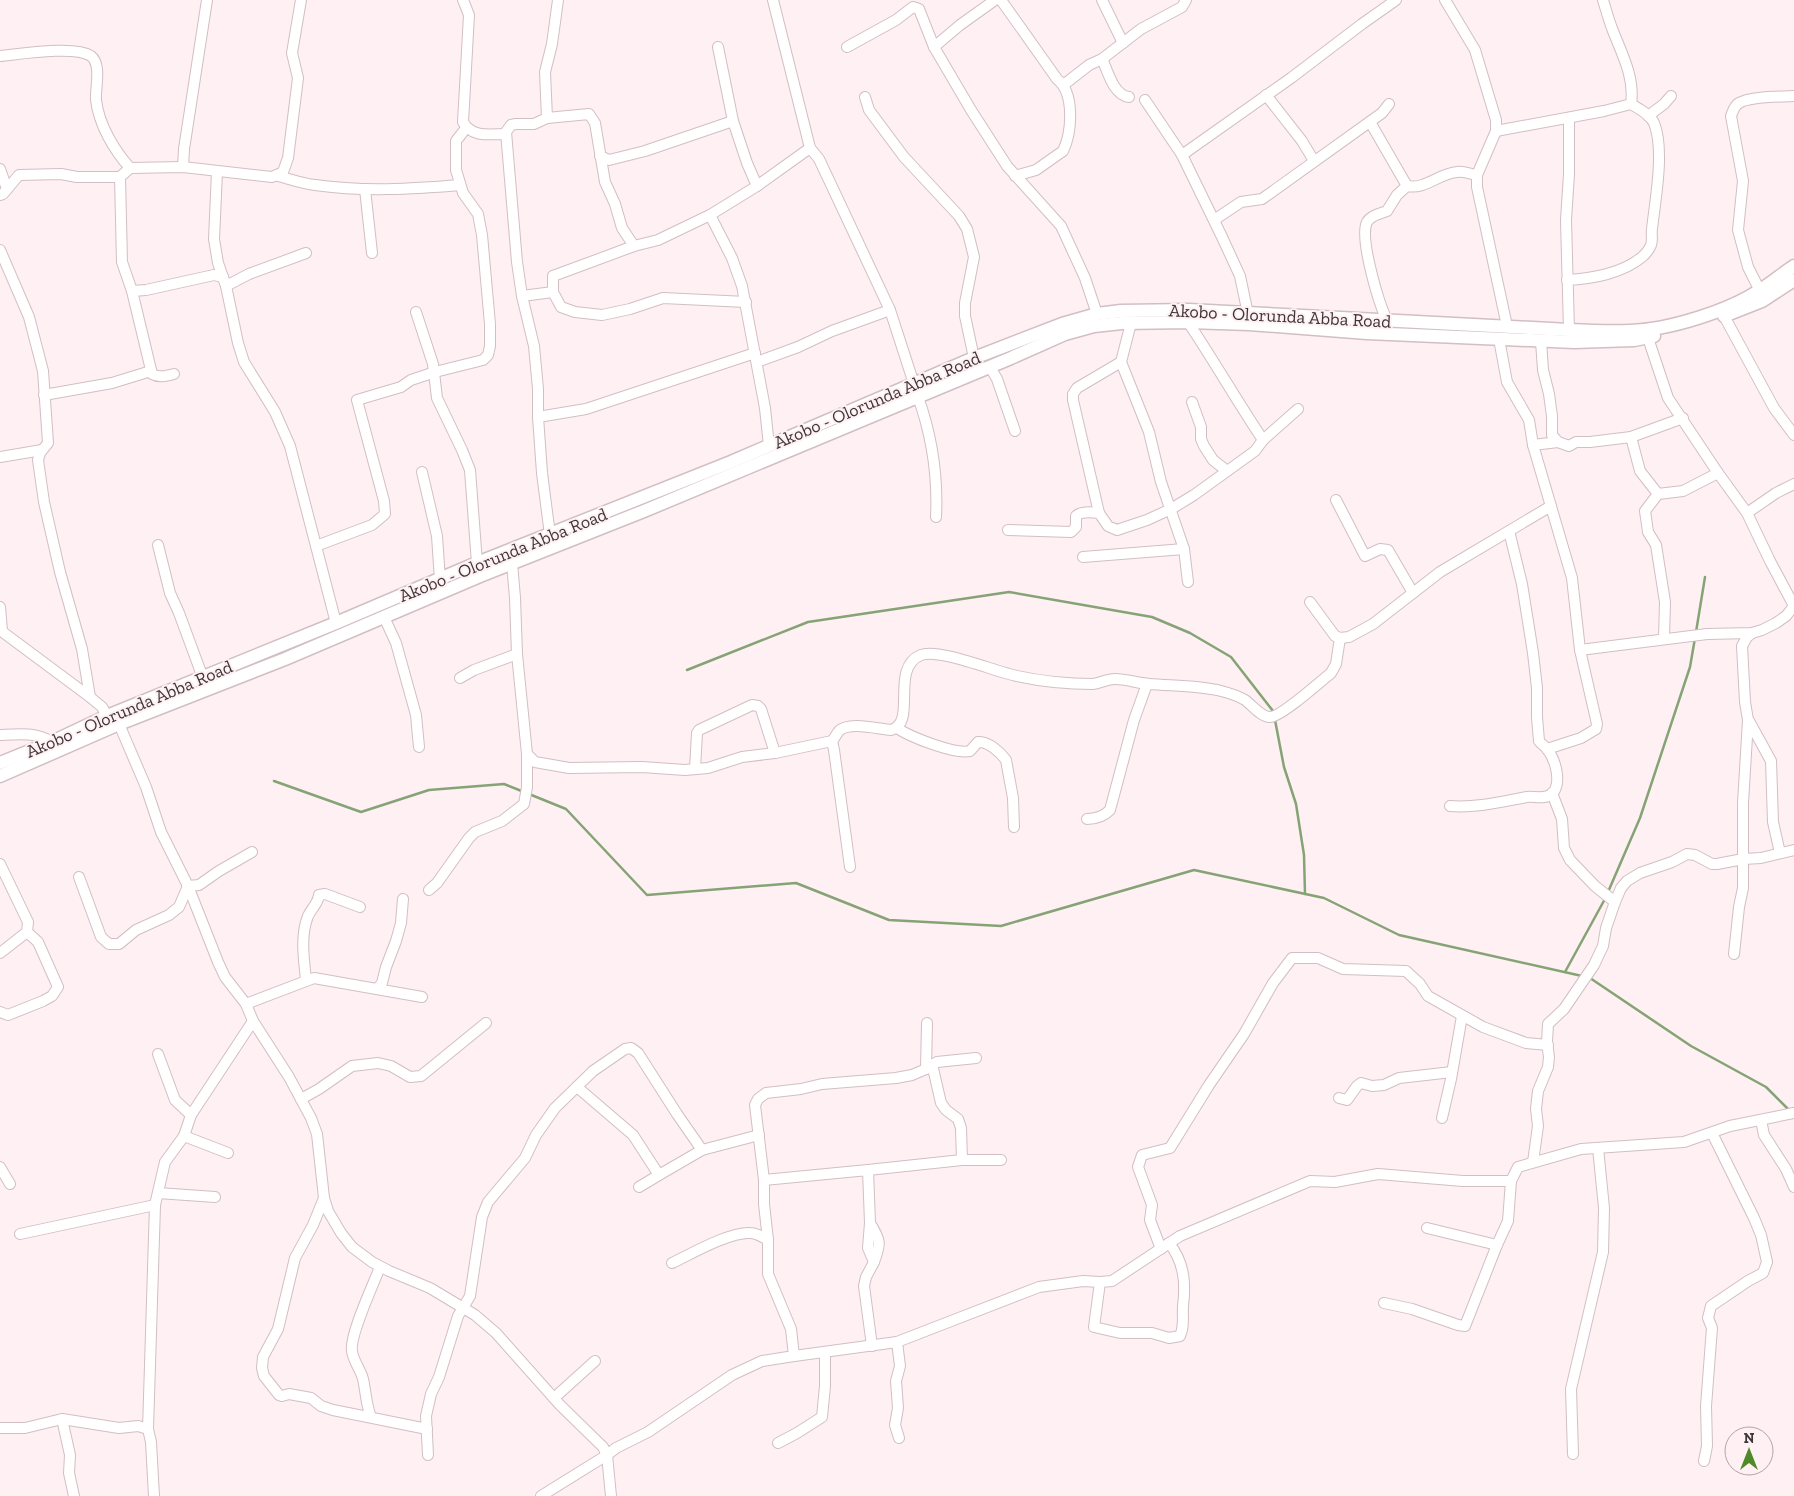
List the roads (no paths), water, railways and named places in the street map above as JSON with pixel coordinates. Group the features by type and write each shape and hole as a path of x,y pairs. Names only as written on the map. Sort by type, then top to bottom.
{"main road":[{"name":"Akobo - Olorunda Abba Road","path":"0,763 52,742 106,716 203,678 477,563 769,446 974,358 1062,324 1097,314 1130,310 1189,310 1569,330 1648,330 1717,311 1760,291 1794,266"},
{"name":"Akobo - Olorunda Abba Road","path":"0,776 119,724 285,659 512,563 644,511 1065,334 1094,326 1188,322 1541,341 1634,340 1677,331 1724,316 1762,301 1792,285"},
{"path":"1006,345 1011,358"},
{"path":"279,646 285,659"}],"street":[{"path":"183,167 184,149 207,0"},
{"path":"278,176 283,172 288,158 298,78 292,53 301,0"},
{"path":"462,0 468,15 463,122 466,128 475,134 506,134"},
{"path":"547,118 544,87 545,72 552,44 558,0"},
{"path":"773,0 810,148 819,159 890,310 914,384"},
{"path":"934,48 960,25 995,0"},
{"path":"1002,0 1056,79 1062,83 1071,108 1071,117 1063,151 1036,170 1015,176"},
{"path":"1102,0 1123,43"},
{"path":"1062,83 1066,83 1089,65 1102,59 1140,30 1182,7 1186,0"},
{"path":"1182,155 1396,0"},
{"path":"1446,0 1475,50 1496,120 1496,132 1477,175 1477,187 1508,326"},
{"path":"1603,0 1632,83 1631,104"},
{"path":"847,48 896,20 913,7 919,9 934,48 971,110 1015,176 1061,226 1085,278 1097,314"},
{"path":"718,47 733,121 757,186"},
{"path":"0,56 53,51 81,52 92,57 96,66 97,108 106,132 121,158 130,168"},
{"path":"1102,59 1117,92 1122,96 1129,97"},
{"path":"1266,95 1302,141 1314,161"},
{"path":"1648,116 1671,96"},
{"path":"1760,291 1748,267 1738,230 1743,181 1732,116 1734,108 1739,103 1794,96"},
{"path":"865,97 869,110 904,158 959,216 967,229 974,257 964,303 964,316 974,358"},
{"path":"1145,100 1182,155 1214,220 1240,276 1248,314"},
{"path":"1214,220 1241,202 1262,199 1370,122 1382,113 1389,104"},
{"path":"1496,132 1631,104 1653,122 1658,138 1657,192 1651,244 1643,257 1620,270 1599,277 1567,280"},
{"path":"550,535 542,473 534,346 522,296 517,262 506,134 508,128 511,125 534,124 547,118 589,114 595,123 605,158 603,169 605,182 615,204 622,228 634,246"},
{"path":"1569,118 1569,174 1566,220 1569,330"},
{"path":"605,158 644,151 733,121"},
{"path":"1370,122 1407,186"},
{"path":"316,546 372,524 385,514 384,501 357,400 401,387 412,380 435,372 483,360 488,355 490,324 482,235 478,214 463,193 456,170 456,141 466,128"},
{"path":"746,302 663,298 630,309 602,315 575,312 560,307 553,292 553,276 634,246 658,240 710,214 757,186 810,148"},
{"path":"3,192 19,176 61,174 77,177 120,177 130,168 183,167 217,172 278,176 313,185 365,189 403,189 460,185"},
{"path":"0,169 3,192"},
{"path":"217,172 214,239 218,263 225,281 244,362 275,412 290,446 336,623"},
{"path":"1407,186 1423,185 1455,172 1477,175"},
{"path":"120,177 122,262 132,291 151,371 156,377 174,374"},
{"path":"1387,320 1381,309 1365,238 1365,230 1367,222 1372,217 1387,211 1397,195 1407,186"},
{"path":"365,189 372,253"},
{"path":"710,214 732,258 742,286 765,408 769,446"},
{"path":"0,250 29,317 43,371 48,442 38,460 44,502 60,572 82,649 90,697"},
{"path":"132,291 146,290 214,275 225,281 250,274 306,253"},
{"path":"522,296 553,292"},
{"path":"538,417 586,409 798,347 832,331 890,310"},
{"path":"416,312 435,372 436,398 470,470 477,563"},
{"path":"1724,316 1774,408 1794,435"},
{"path":"1188,322 1263,440"},
{"path":"1131,323 1121,362 1149,432 1161,482 1184,549 1188,582"},
{"path":"1580,650 1664,638 1723,633 1752,633 1776,623 1786,616 1794,606 1747,512 1718,473 1668,398 1648,338"},
{"path":"1499,339 1508,382 1529,420 1533,445 1572,578 1580,650 1597,724 1596,729 1581,738 1547,748"},
{"path":"1541,341 1543,370 1552,416 1552,435 1558,442"},
{"path":"1121,362 1077,388 1073,394 1079,430 1099,513 1108,526 1117,530 1171,510 1255,450 1263,440 1298,409"},
{"path":"990,367 997,379 1015,431"},
{"path":"44,395 112,384 151,371"},
{"path":"918,397 931,442 936,475 936,517"},
{"path":"1192,402 1201,427 1201,439 1204,446 1213,460 1227,471"},
{"path":"1533,445 1558,442 1569,446 1576,442 1631,437 1683,418"},
{"path":"1631,437 1640,471 1658,494"},
{"path":"0,457 42,450"},
{"path":"422,472 437,536 440,580"},
{"path":"1664,638 1665,602 1656,545 1648,532 1645,511 1658,494 1683,491 1718,473"},
{"path":"1747,512 1794,484"},
{"path":"1336,500 1365,556 1380,549 1388,550 1413,593"},
{"path":"1310,602 1335,636 1340,638 1349,637 1373,624 1440,572 1551,506"},
{"path":"1008,530 1071,532 1076,527 1075,519 1078,513 1099,513"},
{"path":"1508,531 1522,584 1533,653 1538,688 1537,717 1539,741 1547,748 1554,762 1557,774 1552,793 1562,819 1564,848 1570,860 1595,886 1615,902"},
{"path":"158,545 170,593 203,678"},
{"path":"1083,557 1184,549"},
{"path":"429,890 437,883 475,832 502,821 524,804 527,787 527,754 517,654 512,563"},
{"path":"0,607 1,631 90,697 102,707 106,716"},
{"path":"384,617 396,642 416,715 418,747"},
{"path":"1734,954 1743,888 1744,803 1748,720 1745,702 1742,646 1747,637 1752,633"},
{"path":"527,754 535,762 569,768 642,767 695,769 708,768 742,757 775,753 832,741 838,732 846,727 856,726 891,730 897,728 903,720 906,671 913,660 922,655 933,654 962,660 1003,673 1037,679 1094,684 1109,679 1118,679 1147,684 1199,687 1221,691 1236,695 1264,715 1274,716 1331,673 1336,664 1340,638"},
{"path":"460,678 474,670 517,654"},
{"path":"1086,819 1094,819 1105,815 1110,810 1134,720 1147,684"},
{"path":"695,769 696,733 752,705 758,706 761,709 775,753"},
{"path":"1748,720 1771,761 1773,822 1780,853"},
{"path":"119,724 146,786 161,832 188,886 225,977 246,1004 253,1021 289,1077 311,1118 316,1134 324,1198 328,1211 352,1246 380,1267 430,1288 475,1315 496,1333 554,1398 603,1447 607,1455 611,1496"},
{"path":"897,728 926,742 962,752 970,751 978,742 986,742 1003,756 1006,760 1013,798 1014,827"},
{"path":"0,735 26,734 42,736 52,742"},
{"path":"832,741 850,866"},
{"path":"1450,806 1477,806 1528,797 1546,797 1552,793"},
{"path":"1533,1162 1538,1126 1536,1110 1538,1091 1548,1067 1548,1024 1564,1009 1594,965 1603,946 1606,928 1621,888 1627,881 1640,873 1672,862 1687,854 1695,855 1712,864 1761,858 1794,850"},
{"path":"188,886 199,885 252,852"},
{"path":"0,864 28,922 26,932 0,953"},
{"path":"79,877 101,937 109,944 119,944 136,930 169,915 179,908 188,886"},
{"path":"306,980 303,953 304,934 308,916 319,895 325,894 360,907"},
{"path":"377,989 382,983 396,941 401,923 403,899"},
{"path":"0,1012 8,1015 43,1001 52,996 58,987 38,942 26,932"},
{"path":"1100,1282 1094,1327 1120,1333 1152,1333 1169,1338 1180,1336 1184,1328 1185,1279 1178,1254 1165,1246 1150,1220 1152,1205 1138,1167 1142,1155 1170,1148 1209,1084 1244,1034 1273,983 1292,958 1318,958 1343,969 1406,971 1420,984 1428,996 1483,1028 1526,1043 1548,1045"},
{"path":"246,1004 314,978 422,997"},
{"path":"1442,1118 1462,1016"},
{"path":"154,1496 151,1442 148,1428 155,1205 165,1162 184,1136 191,1116 253,1021"},
{"path":"301,1099 319,1090 352,1066 378,1063 391,1066 410,1077 421,1076 486,1022"},
{"path":"927,1023 929,1067 941,1103 946,1110 958,1119 961,1128 962,1160"},
{"path":"428,1455 426,1416 431,1394 458,1316 470,1296 482,1217 488,1202 525,1158 544,1121 593,1071 625,1049 631,1048 638,1053 702,1150"},
{"path":"158,1054 176,1100 191,1116"},
{"path":"794,1356 791,1329 768,1274 764,1180 755,1105 758,1099 766,1093 822,1084 912,1075 937,1062 976,1058"},
{"path":"1339,1098 1347,1100 1356,1086 1361,1083 1372,1086 1384,1085 1399,1078 1452,1072"},
{"path":"577,1087 632,1135 659,1175"},
{"path":"1384,1303 1396,1304 1402,1308 1412,1309 1465,1326 1508,1221 1511,1181 1518,1167 1581,1149 1684,1142 1712,1134 1730,1126 1794,1113"},
{"path":"1761,1120 1764,1135 1786,1170 1794,1187"},
{"path":"1704,1461 1707,1446 1706,1406 1712,1328 1708,1318 1712,1306 1763,1273 1766,1262 1761,1235 1754,1218 1712,1134"},
{"path":"640,1187 702,1150 758,1135"},
{"path":"184,1136 228,1153"},
{"path":"1572,1454 1571,1389 1602,1252 1604,1208 1598,1148"},
{"path":"764,1180 962,1160 1001,1160"},
{"path":"0,1167 10,1184"},
{"path":"868,1170 870,1223 868,1248 874,1262 866,1277 864,1286 872,1346"},
{"path":"540,1496 616,1448 648,1432 732,1375 762,1362 897,1342 1039,1287 1083,1281 1112,1281 1194,1229 1310,1182 1335,1182 1378,1174 1463,1182 1511,1181"},
{"path":"158,1193 215,1198"},
{"path":"324,1198 313,1225 295,1258 278,1329 263,1357 262,1368 264,1376 282,1396 289,1394 311,1398 321,1406 333,1410 427,1429"},
{"path":"20,1234 155,1205"},
{"path":"1426,1228 1497,1245"},
{"path":"672,1263 725,1239 742,1234 751,1232 768,1240"},
{"path":"371,1417 367,1406 363,1378 351,1350 363,1310 380,1267"},
{"path":"897,1342 900,1366 896,1381 898,1408 895,1425 899,1438"},
{"path":"778,1443 822,1417 825,1386 825,1353"},
{"path":"554,1398 594,1361"},
{"path":"0,1428 25,1428 62,1419 119,1428 138,1426 148,1428"},
{"path":"62,1419 70,1455 69,1473 74,1496"}],"waterway":[{"path":"1696,632 1705,577"},
{"path":"687,670 808,622 1009,592 1152,617 1190,633 1231,657 1274,714"},
{"path":"1608,892 1640,818 1690,667 1695,638"},
{"path":"1275,720 1284,767 1296,804 1304,855 1305,894"},
{"path":"274,781 361,812 429,790 504,784 524,792"},
{"path":"529,794 566,809 647,895 796,883 889,920 1001,926 1194,870 1324,898 1399,935 1582,976"},
{"path":"1565,972 1606,897"},
{"path":"1590,978 1691,1046 1766,1087 1790,1111"}]}
